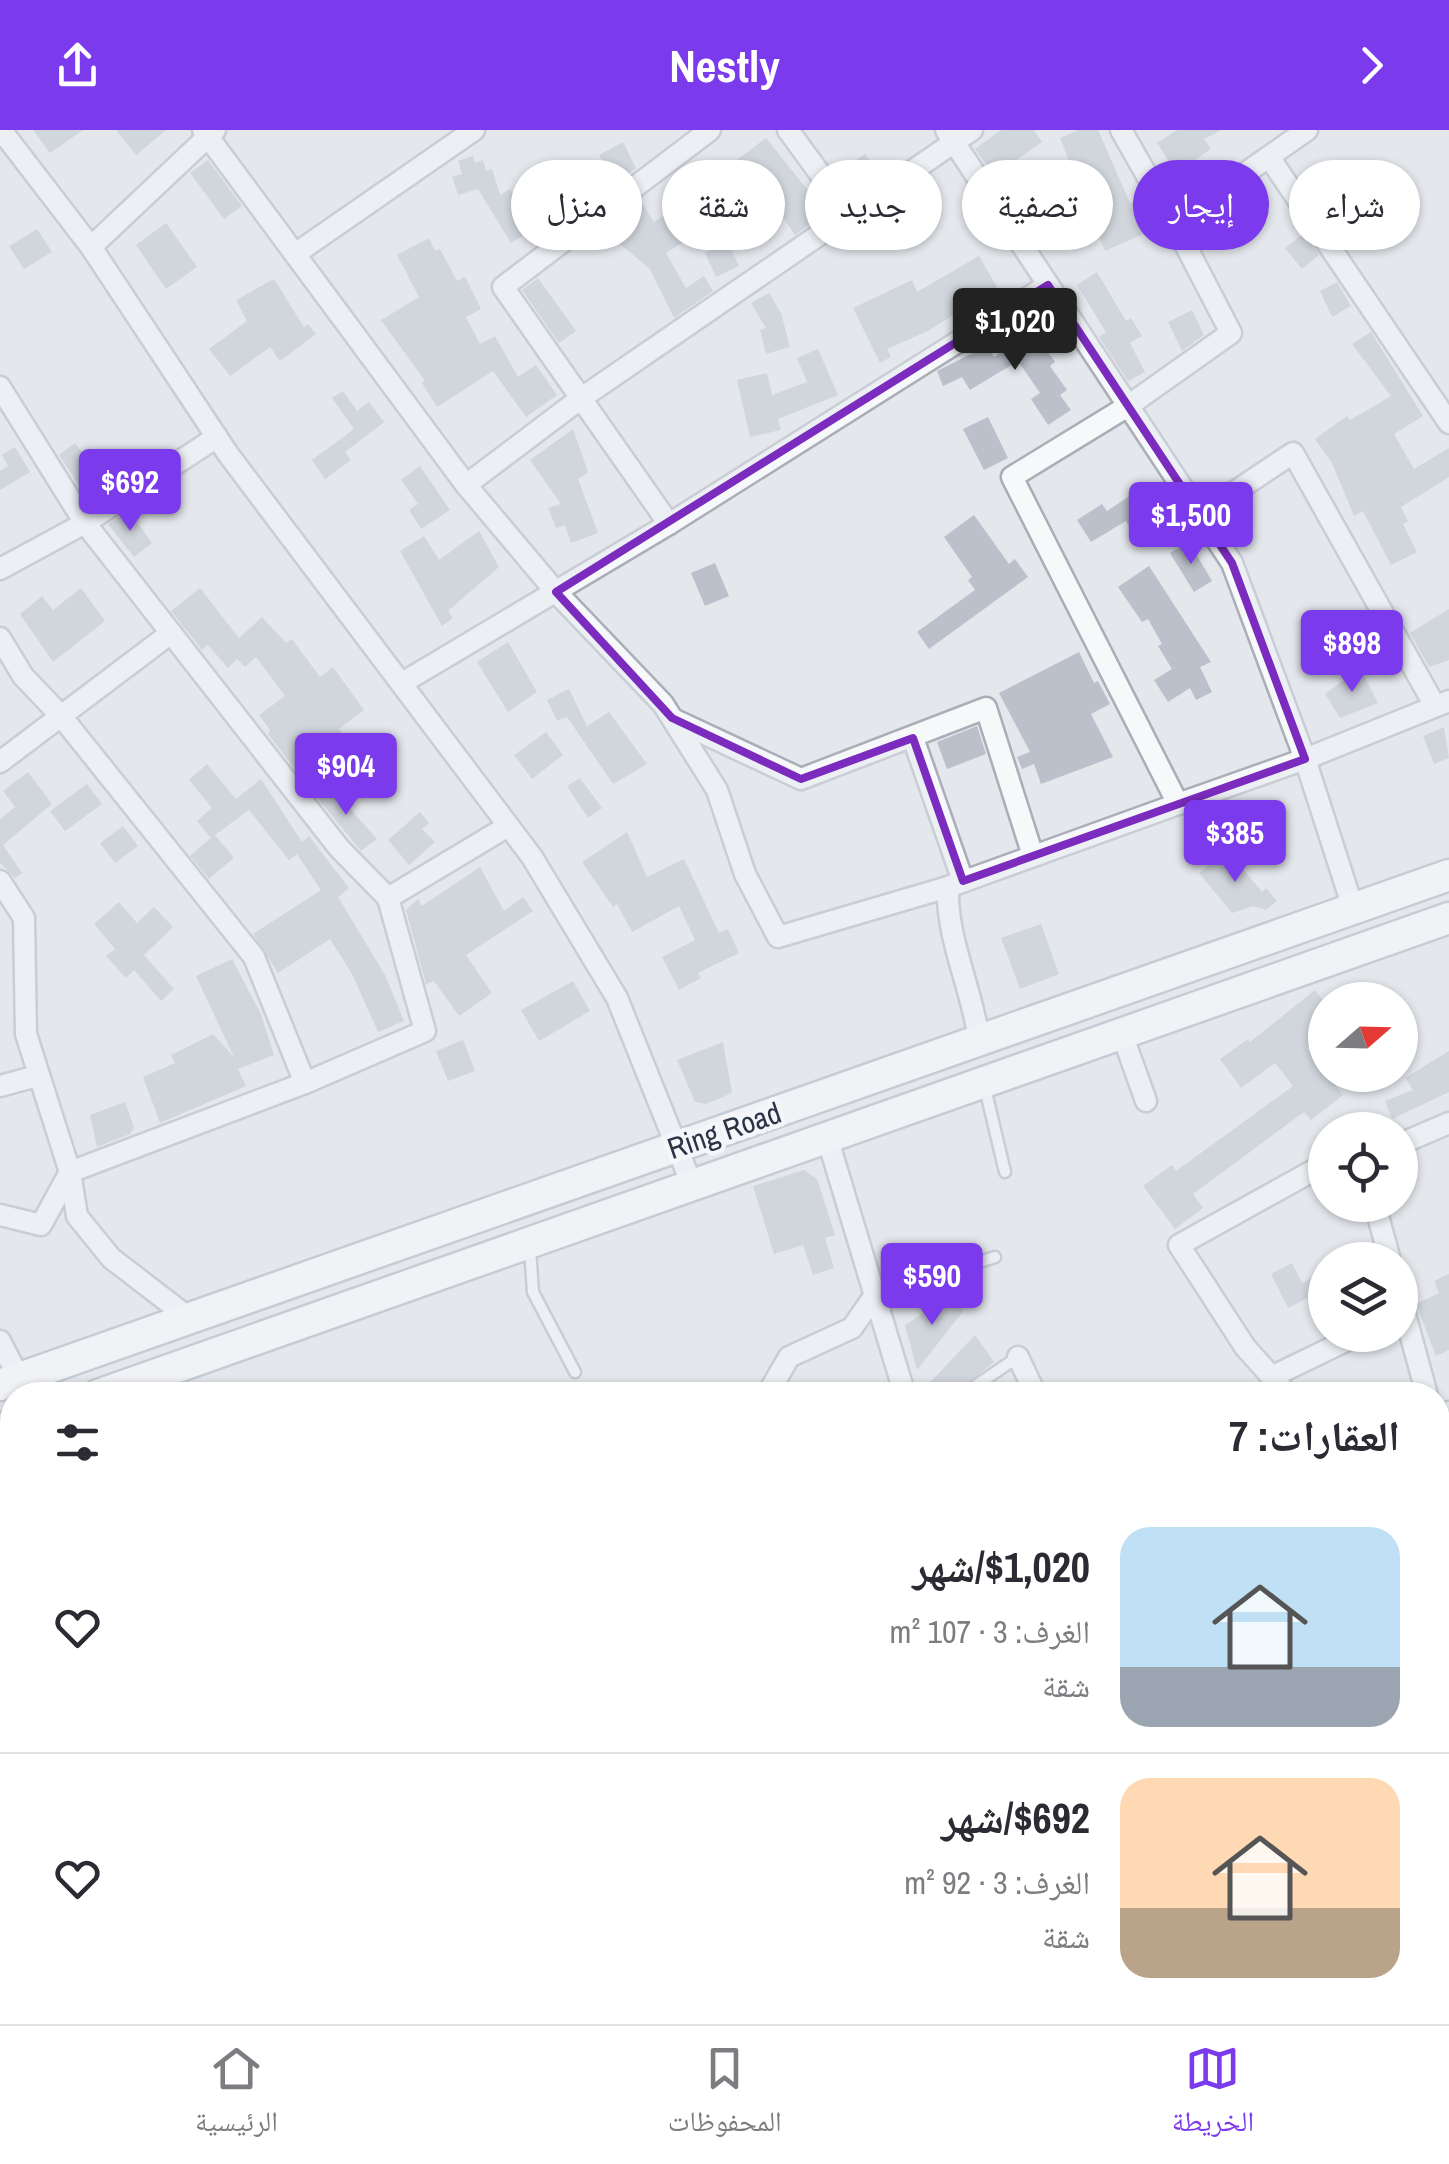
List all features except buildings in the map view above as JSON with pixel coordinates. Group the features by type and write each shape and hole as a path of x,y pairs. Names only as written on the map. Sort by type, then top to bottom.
{"main road":[{"name":"Ring Road","path":"10,1381 1449,874"},
{"name":"Ring Road","path":"135,1382 1449,918"},
{"path":"1097,998 1115,1036"}],"street":[{"path":"1,130 91,247 217,437 532,857 616,998 692,1185"},
{"path":"295,254 474,130"},
{"path":"669,524 503,287 710,130"},
{"path":"788,130 810,160"},
{"path":"1121,130 1138,160"},
{"path":"1265,160 1307,130"},
{"path":"91,247 208,132 466,485 556,592 672,718 716,790 745,874 778,938 955,884 1306,760 1442,704 1293,453 1200,514"},
{"path":"923,160 957,134 1048,285 1232,563 1306,760 1352,908"},
{"path":"1269,157 1449,423"},
{"path":"466,485 580,399 805,246"},
{"path":"1178,804 1012,477 1128,406 1232,333 1189,250"},
{"path":"402,683 669,524 1048,285"},
{"path":"0,387 85,523 339,848 388,898 425,1030 305,1082 70,1172 41,1225 0,1216"},
{"path":"0,568 85,523 217,437"},
{"path":"0,762 171,633"},
{"path":"0,638 23,676 61,716 254,957 305,1082"},
{"path":"672,718 802,779 986,708 1034,856"},
{"path":"913,738 955,884 947,914 974,1007 978,1040"},
{"path":"388,898 508,826"},
{"path":"0,881 24,918 26,1034 70,1172 77,1216 111,1258 190,1318"},
{"path":"1115,1036 1146,1101"},
{"path":"0,1086 38,1076"},
{"path":"1418,1136 1449,1123"},
{"path":"828,1138 901,1382"},
{"path":"1276,1382 1244,1347 1179,1244 1308,1173"},
{"path":"776,1382 790,1357 852,1328 875,1296"},
{"path":"0,1341 10,1381"},
{"path":"1272,1377 1323,1352"},
{"path":"1415,1352 1423,1382"},
{"path":"1018,1357 1030,1382"}],"lane":[{"path":"983,1082 1005,1172"},
{"path":"529,1242 533,1292 575,1372"},
{"path":"875,1296 994,1256"},
{"path":"981,1382 1018,1357"}],"highlighted area":[{"path":"1048,285 1232,563 1305,759 963,881 913,738 801,779 672,718 556,592"}]}
